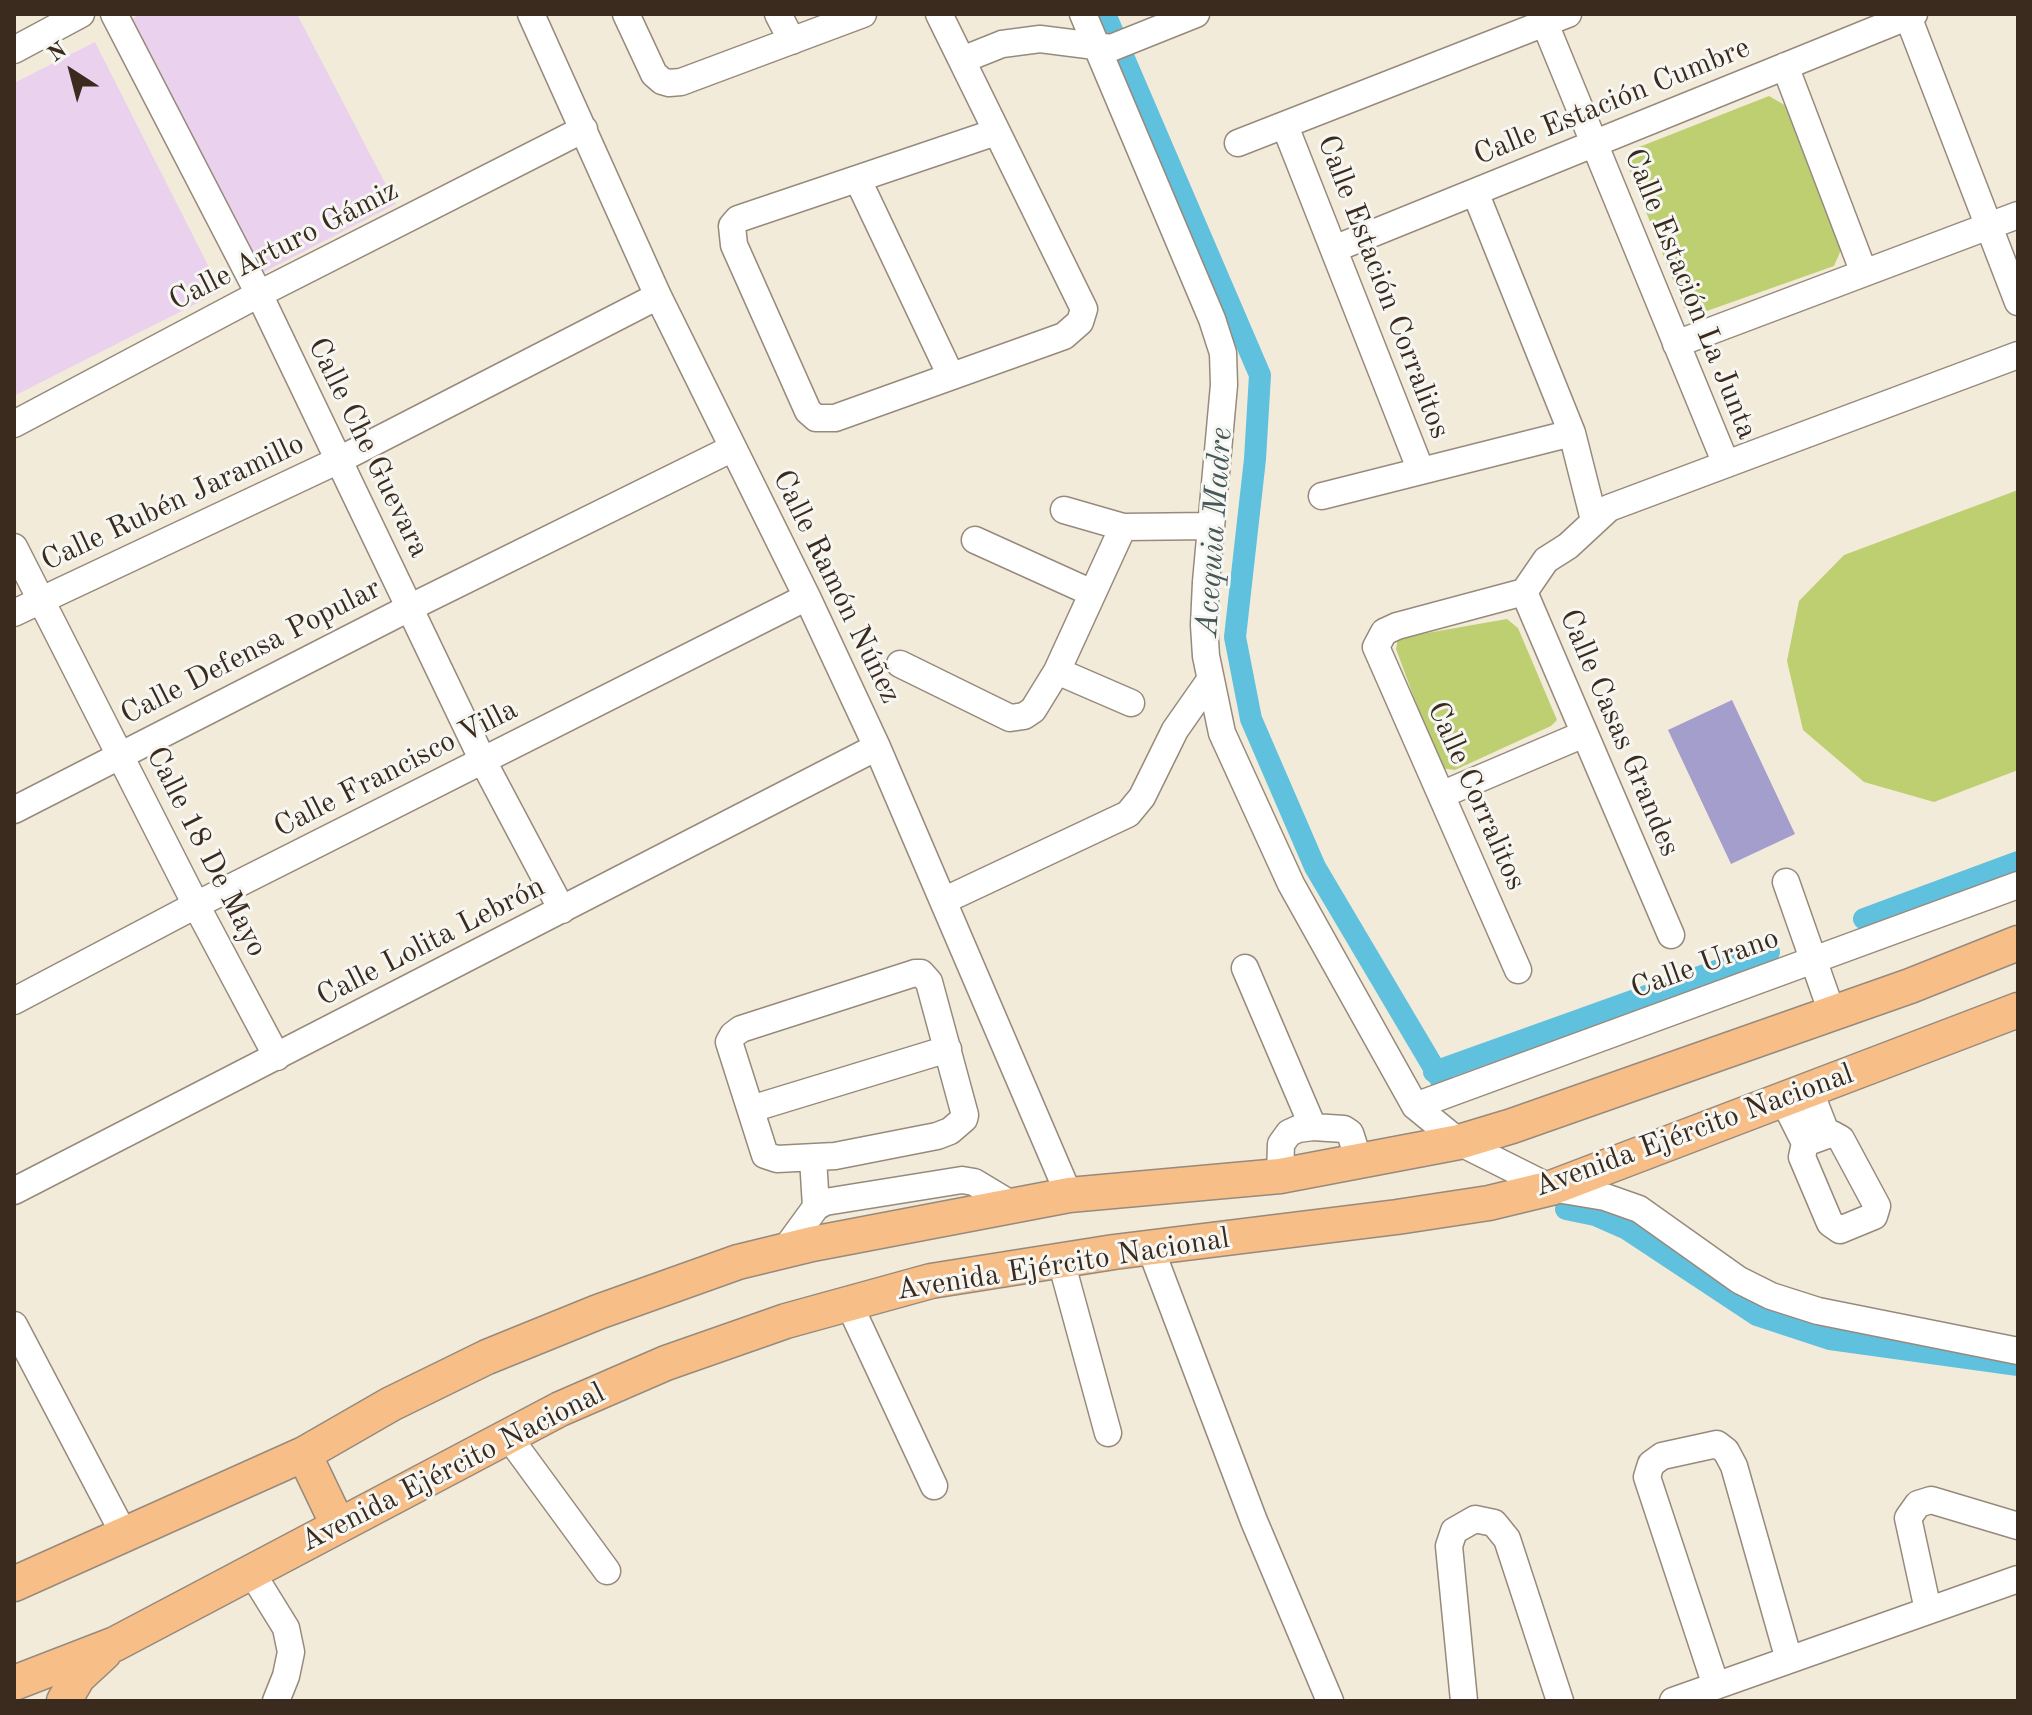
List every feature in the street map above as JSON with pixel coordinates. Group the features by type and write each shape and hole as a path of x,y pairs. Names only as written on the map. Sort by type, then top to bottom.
{"main road":[{"name":"Avenida Ejército Nacional","path":"22,1577 125,1536 304,1454 391,1404 487,1357 598,1312 710,1272 784,1251 1069,1195 1280,1176 1459,1142 1832,1013 2018,943"},
{"name":"Avenida Ejército Nacional","path":"14,1683 115,1644 560,1409 666,1363 786,1321 931,1281 1150,1247 1397,1217 1489,1203 1551,1188 2018,1010"},
{"path":"304,1454 338,1525"},
{"path":"64,1701 78,1677 115,1644"}],"street":[{"path":"14,50 81,14"},
{"name":"Calle Che Guevara","path":"114,14 259,294 483,761 562,910"},
{"name":"Calle Ramón Núñez","path":"531,14 658,296 807,597 877,747 1069,1195"},
{"path":"626,14 654,74 669,83 681,82 863,14"},
{"path":"778,14 792,41"},
{"path":"939,14 1084,309 1080,322 1064,336 835,418 816,418 808,411 734,245 732,226 738,219 996,132"},
{"path":"1083,14 1114,46 1223,353 1204,625 1210,680 1222,733 1291,884 1415,1106 1459,1142 1551,1188 1605,1197 1639,1209 1739,1280 1771,1296 1818,1311 2018,1351"},
{"path":"962,60 1002,44 1040,39 1114,46 1196,14"},
{"path":"1910,15 2018,302"},
{"name":"Calle Estación Cumbre","path":"1334,249 1910,15"},
{"path":"1238,143 1551,17"},
{"name":"Calle Estación La Junta","path":"1551,17 1594,144 1726,464"},
{"path":"1785,66 1864,273"},
{"name":"Calle Estación Corralitos","path":"1285,126 1421,471"},
{"name":"Calle Arturo Gámiz","path":"14,424 259,294 584,129"},
{"path":"858,180 951,376"},
{"path":"1475,192 1572,433 1597,511 2018,355"},
{"path":"1676,344 2018,215"},
{"name":"Calle Rubén Jaramillo","path":"14,613 339,460 658,296"},
{"path":"1322,496 1572,433"},
{"name":"Calle Defensa Popular","path":"14,810 119,754 733,448"},
{"path":"1064,510 1123,527 1211,526"},
{"name":"Calle Casas Grandes","path":"1597,511 1568,546 1546,560 1524,592 1671,935"},
{"path":"900,664 1010,718 1024,716 1033,710 1057,671 1123,527"},
{"path":"975,540 1092,593"},
{"name":"Calle 18 De Mayo","path":"14,547 277,1057"},
{"name":"Calle Corralitos","path":"1518,970 1376,647 1384,632 1397,626 1524,592"},
{"name":"Calle Francisco Villa","path":"14,1001 196,905 807,597"},
{"path":"1057,671 1131,703"},
{"path":"943,901 1128,814 1142,797 1175,730 1210,680"},
{"path":"1441,795 1584,734"},
{"name":"Calle Lolita Lebrón","path":"14,1191 877,747"},
{"path":"1786,882 1832,1013"},
{"name":"Calle Urano","path":"1415,1106 2018,885"},
{"path":"1245,968 1313,1127"},
{"path":"921,973 929,982 948,1049 965,1115 959,1125 937,1136 824,1157 777,1159 765,1155 729,1042 741,1029 921,973"},
{"path":"751,1109 948,1049"},
{"path":"1796,1094 1816,1139"},
{"path":"1280,1176 1284,1137 1313,1127 1344,1129 1350,1133 1359,1161"},
{"path":"824,1157 828,1203"},
{"path":"784,1251 828,1203 962,1180 974,1182 1014,1206"},
{"path":"1150,1247 1254,1521 1330,1701"},
{"path":"1061,1261 1108,1433"},
{"path":"849,1304 934,1486"},
{"path":"14,1325 24,1367 125,1536"},
{"path":"508,1436 607,1571"},
{"path":"1716,1686 1647,1477 1651,1464 1662,1456 1717,1444 1726,1451 1734,1466 1789,1660"},
{"path":"1928,1610 1908,1518 1918,1504 1931,1500 2018,1526"},
{"path":"1464,1701 1449,1546 1454,1531 1475,1519 1494,1523 1507,1539 1560,1701"},
{"path":"252,1573 286,1628 289,1640 291,1652 286,1676 276,1701"},
{"path":"1673,1701 2018,1579"}],"shaded area":[{"path":"141,14 297,14 396,204 264,272 132,19"},
{"path":"95,42 221,291 14,396 14,83"}],"green space":[{"path":"1769,96 1788,107 1841,250 1834,266 1704,312 1684,308 1628,166 1634,149"},
{"path":"2018,490 2018,770 1934,802 1864,782 1803,730 1787,661 1799,601 1844,555"},
{"path":"1507,619 1518,628 1557,720 1551,726 1455,770 1440,768 1396,649 1398,638"}],"building":[{"path":"1732,700 1795,834 1731,864 1668,730"}],"waterway":[{"name":"Acequia Madre","path":"1105,14 1260,375 1255,459 1235,637 1251,719 1315,867 1444,1085"},
{"path":"1864,919 2018,862"},
{"path":"1434,1072 1769,952"},
{"name":"Acequia Madre","path":"1566,1209 1595,1215 1627,1229 1757,1315 1830,1339 2018,1365"}]}
